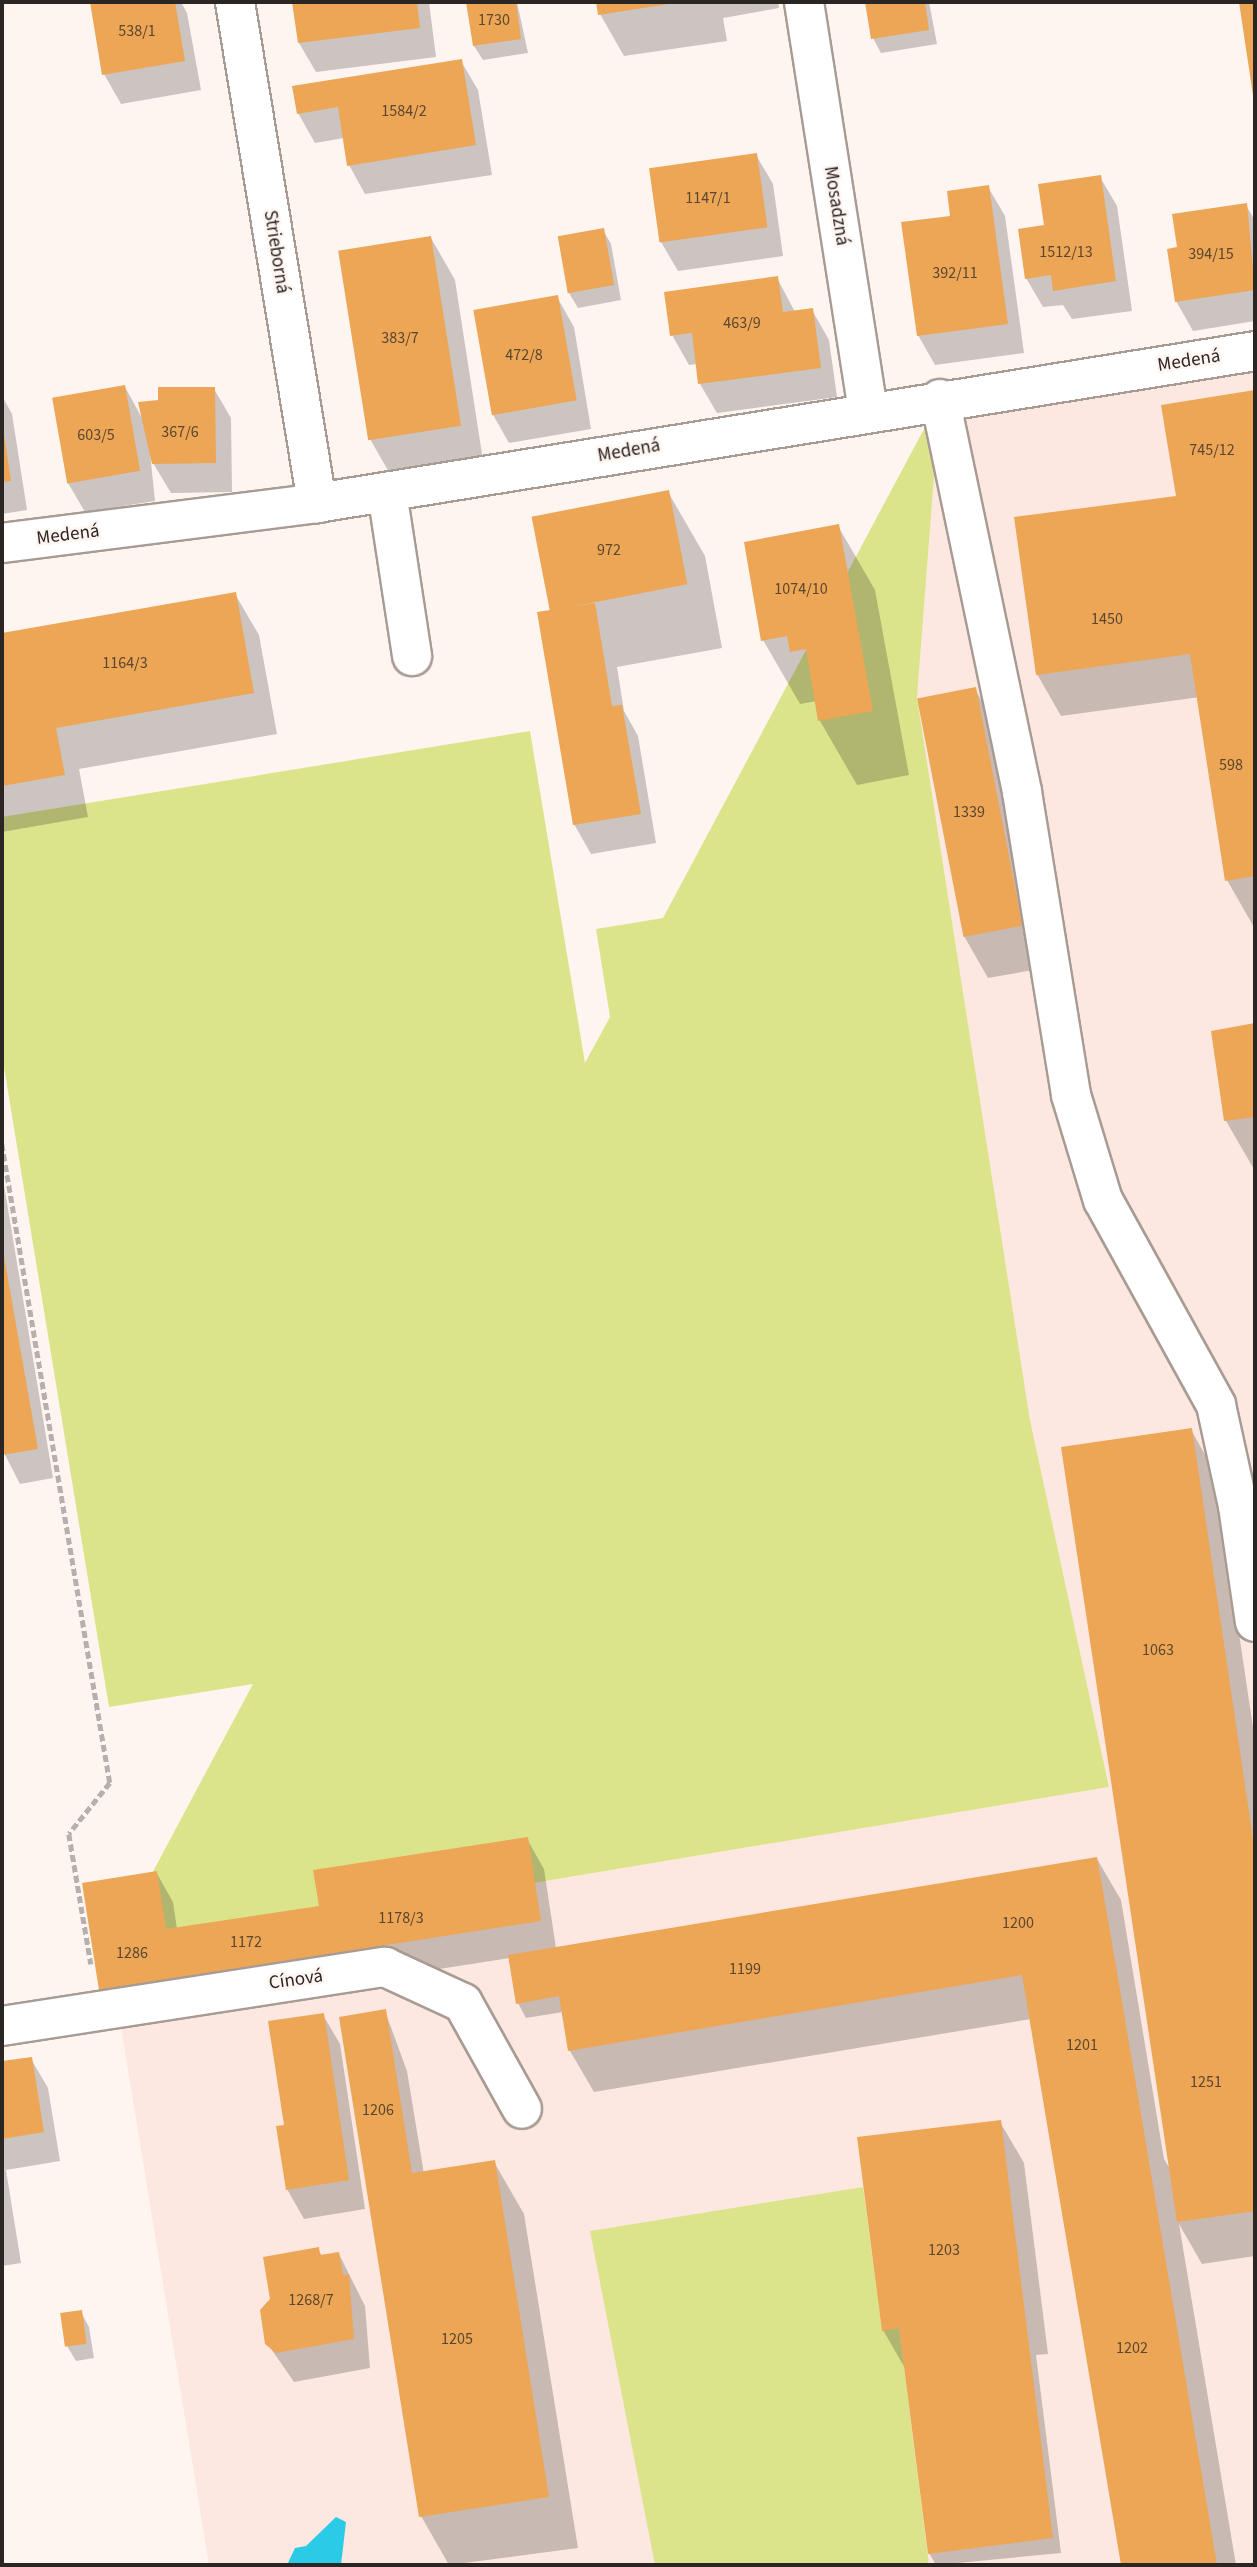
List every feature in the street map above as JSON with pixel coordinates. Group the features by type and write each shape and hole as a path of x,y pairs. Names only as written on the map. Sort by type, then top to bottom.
{"street":[{"name":"Strieborná","path":"235,2 317,503"},
{"name":"Mosadzná","path":"804,2 867,410"},
{"name":"Medená","path":"2,543 317,503 867,410 1255,351"},
{"path":"940,399 1022,792 1071,1096 1103,1200 1216,1405 1238,1506 1255,1622"},
{"path":"387,492 412,656"},
{"name":"Cínová","path":"2,2026 385,1967 463,2003 522,2109"}],"path":[{"path":"2,1144 110,1783 69,1834 99,2010"}],"shaded area":[{"path":"1255,352 1255,2565 209,2565 109,1954 1109,1787 1030,1420 917,698 940,399"}],"green space":[{"path":"940,399 917,698 1030,1420 1109,1787 109,1954 253,1684 109,1707 2,1055 2,817 530,731 585,1063 610,1017 596,929 663,918"},
{"path":"863,2187 882,2330 899,2328 929,2565 655,2565 590,2231"}],"water":[{"path":"336,2517 346,2522 341,2565 287,2565 295,2548 306,2546"}],"building":[{"path":"90,2 175,2 185,61 102,75"},
{"path":"292,2 417,2 420,28 298,43"},
{"path":"466,2 516,2 521,39 473,46"},
{"path":"596,2 675,2 675,3 598,15"},
{"path":"865,2 925,2 929,30 871,39"},
{"path":"1239,2 1255,2 1255,102 1254,102"},
{"path":"462,59 476,145 347,166 338,107 297,114 292,86"},
{"path":"757,153 767,227 659,242 649,168"},
{"path":"1101,175 1116,281 1053,291 1051,275 1025,279 1018,229 1044,225 1038,184"},
{"path":"989,185 1008,324 917,336 901,222 950,216 947,191"},
{"path":"1247,203 1255,290 1175,302 1167,249 1177,247 1172,214"},
{"path":"604,228 614,285 568,293 558,236"},
{"path":"431,236 461,426 368,440 338,251"},
{"path":"778,276 783,312 813,308 821,368 698,384 692,333 670,336 664,292"},
{"path":"558,295 577,400 492,415 473,310"},
{"path":"125,385 140,471 67,484 52,398"},
{"path":"158,387 215,387 216,463 152,464 138,402 158,400"},
{"path":"1255,390 1255,876 1225,881 1190,654 1036,675 1014,517 1176,496 1161,405"},
{"path":"2,429 11,481 2,482"},
{"path":"669,490 687,584 550,611 532,517"},
{"path":"839,524 873,711 818,721 806,649 790,652 787,636 761,641 744,542"},
{"path":"236,592 254,693 56,728 65,775 2,786 2,633"},
{"path":"595,603 612,706 622,705 641,814 573,825 537,612"},
{"path":"976,687 1022,926 963,937 917,698"},
{"path":"1255,1023 1255,1117 1224,1121 1211,1031"},
{"path":"2,1245 38,1449 2,1455"},
{"path":"1192,1428 1255,1853 1255,2211 1177,2222 1061,1447"},
{"path":"528,1837 541,1921 99,1990 82,1883 157,1871 166,1929 319,1906 313,1870"},
{"path":"1097,1857 1217,2565 1121,2565 1022,1975 568,2051 559,1996 516,2004 508,1955"},
{"path":"386,2009 412,2173 495,2160 549,2497 419,2517 339,2017"},
{"path":"324,2013 349,2180 286,2190 276,2126 284,2125 268,2021"},
{"path":"32,2057 44,2132 2,2139 2,2061"},
{"path":"1001,2120 1053,2538 928,2554 899,2328 882,2331 857,2137"},
{"path":"319,2247 320,2255 339,2252 343,2275 349,2274 354,2339 276,2353 265,2344 260,2310 270,2299 263,2257"},
{"path":"82,2310 87,2344 65,2347 60,2313"}]}
